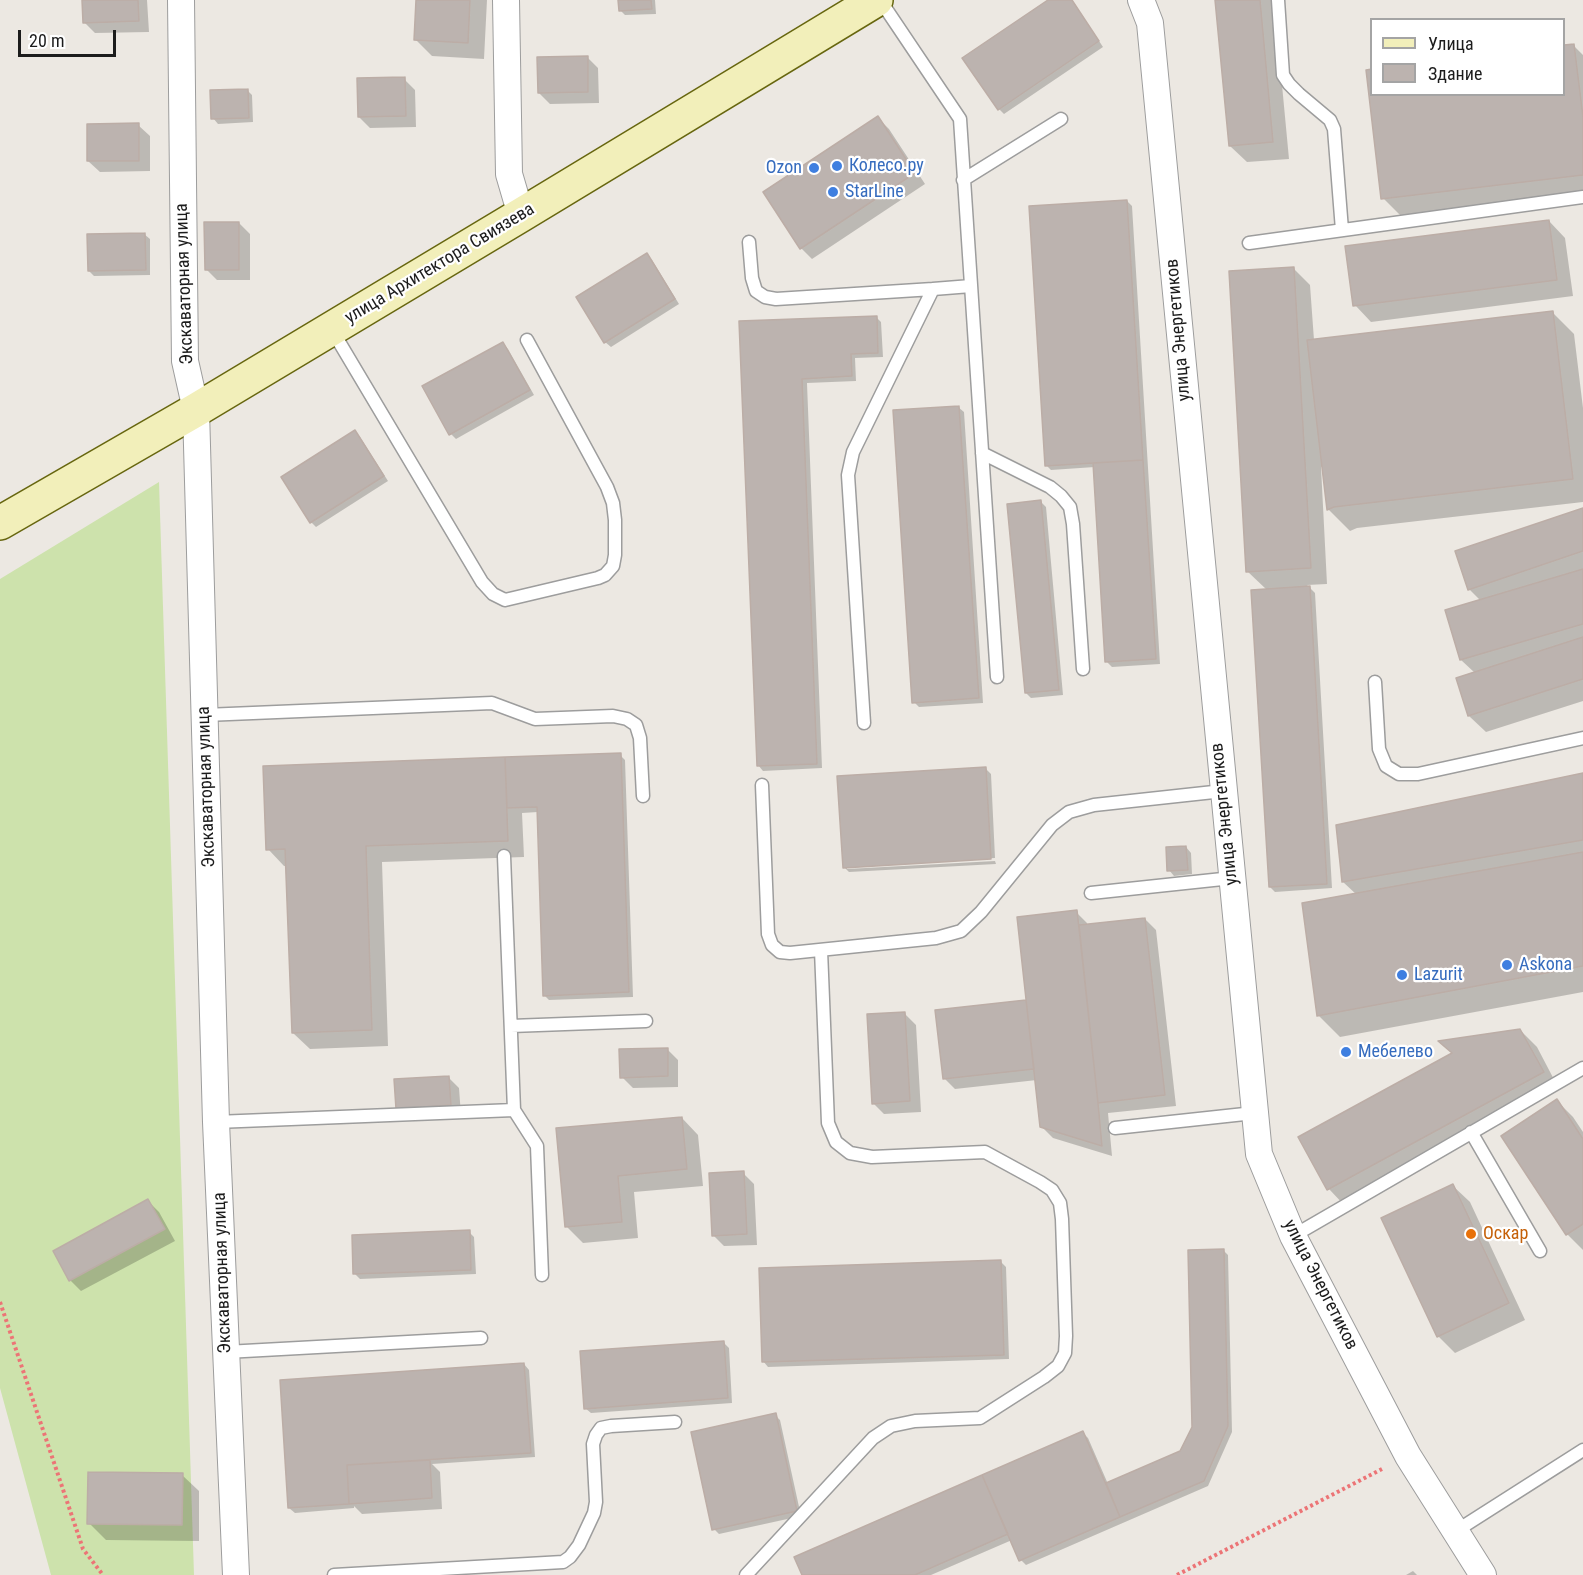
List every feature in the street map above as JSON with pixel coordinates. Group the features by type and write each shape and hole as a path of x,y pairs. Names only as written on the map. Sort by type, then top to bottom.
{"main road":[{"name":"улица Архитектора Свиязева","path":"0,523 196,410 878,0"}],"street":[{"name":"Экскаваторная улица","path":"181,0 185,361 196,410 216,1122 236,1575"},
{"path":"507,0 508,174 521,216"},
{"name":"улица Энергетиков","path":"1141,0 1150,23 1259,1154 1293,1236 1408,1456 1483,1575"}],"lane":[{"path":"878,0 960,119 997,677"},
{"path":"1278,0 1283,75 1299,94 1330,120 1334,129 1342,230"},
{"path":"963,180 1061,119"},
{"path":"1249,243 1583,197"},
{"path":"749,242 752,278 756,291 765,297 776,299 970,286"},
{"path":"864,723 848,475 853,452 933,289"},
{"path":"331,329 482,582 493,594 505,600 598,578 613,566 615,555 615,520 610,495 527,340"},
{"path":"982,453 1050,487 1070,507 1083,669"},
{"path":"1376,682 1379,748 1386,766 1399,774 1418,774 1583,738"},
{"path":"205,715 492,703 535,719 613,716 627,718 636,726 640,738 643,796"},
{"path":"762,784 768,934 772,945 780,951 790,953 936,938 961,932 981,912 1052,825 1069,812 1094,805 1223,791"},
{"path":"504,856 514,1110 537,1146 542,1275"},
{"path":"1090,893 1232,878"},
{"path":"746,1575 873,1438 891,1426 915,1420 980,1418 1044,1377 1058,1366 1065,1353 1062,1219 1060,1203 1052,1190 985,1152 872,1157 850,1153 836,1142 828,1123 821,950"},
{"path":"511,1026 646,1021"},
{"path":"1293,1236 1583,1068"},
{"path":"216,1122 514,1110"},
{"path":"1115,1128 1254,1113"},
{"path":"1471,1132 1540,1251"},
{"path":"226,1352 481,1338"},
{"path":"334,1575 563,1562 579,1545 594,1513 596,1502 593,1444 596,1435 602,1428 610,1426 675,1422"},
{"path":"1456,1532 1583,1450"}],"path":[{"path":"0,1302 84,1549 103,1575"},
{"path":"1177,1575 1408,1456"}],"green space":[{"path":"159,482 194,1575 51,1575 0,1388 0,579"}],"building":[{"path":"82,0 138,0 139,21 83,23"},
{"path":"416,0 470,0 468,43 414,40"},
{"path":"618,0 651,0 652,9 619,11"},
{"path":"1048,0 1072,0 1099,41 998,110 962,58"},
{"path":"1215,0 1260,0 1273,142 1229,146"},
{"path":"1574,44 1583,117 1583,175 1381,199 1366,70 1370,69 1370,96 1565,96 1565,45"},
{"path":"588,56 588,92 538,93 537,57"},
{"path":"405,77 406,116 358,117 357,78"},
{"path":"248,89 249,118 211,119 210,90"},
{"path":"878,116 915,173 800,249 763,192"},
{"path":"139,123 139,161 87,161 87,124"},
{"path":"1127,200 1143,460 1045,466 1029,206"},
{"path":"1549,220 1557,280 1353,306 1345,246"},
{"path":"204,222 239,222 239,270 205,270"},
{"path":"145,233 146,270 88,271 87,234"},
{"path":"647,253 675,299 604,343 576,297"},
{"path":"1294,267 1311,568 1246,572 1229,271"},
{"path":"1553,311 1573,479 1334,507 1327,510 1307,340"},
{"path":"877,316 878,353 851,354 852,376 802,379 817,764 757,766 739,321"},
{"path":"503,342 530,390 449,435 422,386"},
{"path":"959,406 979,698 912,703 893,410"},
{"path":"355,430 384,476 310,523 281,477"},
{"path":"1143,460 1156,659 1105,662 1093,463"},
{"path":"1041,500 1059,690 1025,693 1007,504"},
{"path":"1583,508 1583,551 1468,590 1455,551"},
{"path":"1583,569 1583,624 1460,660 1445,610"},
{"path":"1310,586 1327,884 1269,887 1251,590"},
{"path":"1583,637 1583,679 1468,716 1456,678"},
{"path":"621,753 629,992 543,996 537,807 507,808 505,757"},
{"path":"505,757 508,841 366,846 372,1030 292,1033 285,849 266,850 263,766"},
{"path":"986,767 991,859 843,868 837,776"},
{"path":"1583,773 1583,840 1342,882 1336,825"},
{"path":"1186,846 1188,870 1167,871 1166,847"},
{"path":"1583,852 1583,966 1317,1016 1302,903"},
{"path":"1077,910 1102,1146 1040,1127 1017,917"},
{"path":"1145,918 1165,1095 1098,1103 1079,925"},
{"path":"1026,1000 1034,1069 943,1079 935,1010"},
{"path":"905,1012 910,1101 872,1104 867,1014"},
{"path":"1520,1029 1544,1072 1327,1190 1298,1137 1452,1053 1438,1041"},
{"path":"668,1048 668,1076 620,1078 619,1049"},
{"path":"449,1076 451,1105 396,1109 394,1079"},
{"path":"1557,1099 1583,1139 1583,1224 1566,1235 1501,1136"},
{"path":"682,1117 687,1169 618,1176 622,1222 565,1227 556,1128"},
{"path":"744,1171 747,1234 712,1236 709,1173"},
{"path":"1453,1184 1509,1303 1437,1337 1381,1218"},
{"path":"148,1199 165,1229 69,1281 53,1251"},
{"path":"470,1230 471,1270 353,1274 352,1235"},
{"path":"1224,1249 1228,1426 1204,1481 1120,1517 1106,1483 1180,1451 1192,1427 1188,1250"},
{"path":"1001,1260 1004,1355 762,1362 759,1268"},
{"path":"724,1341 728,1398 584,1409 580,1351"},
{"path":"524,1363 531,1453 347,1465 349,1504 288,1508 280,1380"},
{"path":"776,1413 797,1511 712,1530 691,1432"},
{"path":"1083,1431 1120,1517 1019,1561 982,1475"},
{"path":"430,1460 432,1498 349,1504 347,1465"},
{"path":"88,1472 183,1473 182,1525 87,1524"},
{"path":"982,1475 1008,1534 915,1575 802,1575 794,1557"}],"place":[{"name":"Колесо.ру","path":"837,166"},
{"name":"Ozon","path":"814,168"},
{"name":"StarLine","path":"833,192"},
{"name":"Askona","path":"1507,965"},
{"name":"Lazurit","path":"1402,975"},
{"name":"Мебелево","path":"1346,1052"},
{"name":"Оскар","path":"1471,1234"}]}
